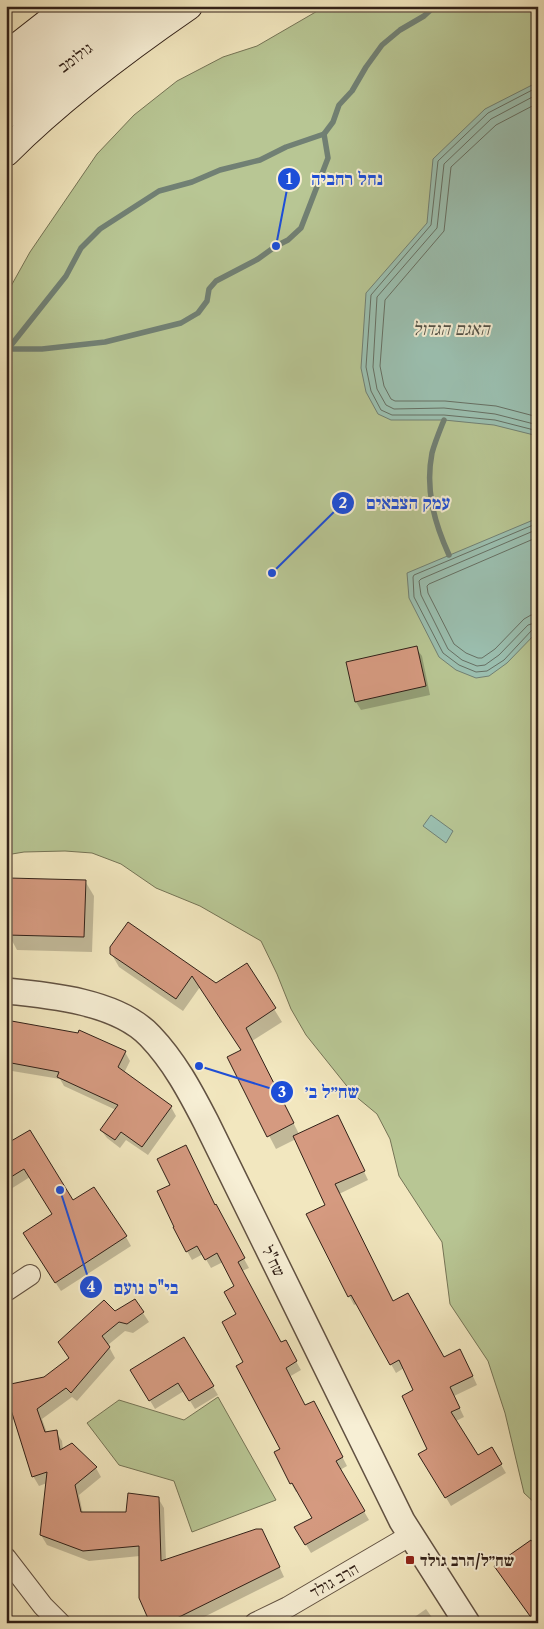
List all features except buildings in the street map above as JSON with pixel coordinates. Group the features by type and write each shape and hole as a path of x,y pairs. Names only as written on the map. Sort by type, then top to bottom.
{"main road":[{"path":"6,56 70,6"},
{"name":"גולומב","path":"6,84 65,35 104,6"},
{"name":"גולומב","path":"6,114 62,66 148,6"},
{"path":"6,152 33,126 99,71 188,6"}],"street":[{"name":"שח\"ל","path":"6,991 78,1000 124,1017 148,1034 167,1055 182,1076 206,1122 402,1521 467,1623"},
{"path":"6,1291 30,1275"},
{"name":"הרב גולד","path":"267,1620 411,1535"},
{"path":"6,1558 43,1606 60,1623"}],"green space":[{"path":"326,6 538,6 537,1505 524,1493 505,1413 488,1361 450,1304 442,1242 399,1176 390,1139 377,1114 354,1095 306,1035 291,1009 261,941 200,906 156,888 121,864 92,853 65,851 24,852 6,855 6,295 30,252 97,154 134,115 177,81 223,57 257,46"},
{"path":"218,1397 276,1500 192,1532 174,1481 119,1465 87,1423 119,1400 184,1420"}],"water":[{"name":"האגם הגדול","path":"538,82 538,436 494,425 444,420 391,420 378,414 366,392 361,368 366,293 427,223 433,159 485,109"},
{"path":"538,518 538,631 507,663 489,676 476,678 456,670 439,657 409,598 407,573"},
{"path":"431,815 453,831 446,843 423,826"}],"waterway":[{"path":"6,349 42,349 105,342 181,323 198,313 207,301 209,289 216,281 258,259 288,240 301,228 328,158 324,134 333,122 339,105 352,91 382,45 400,30 424,16 435,6"},
{"path":"8,349 66,276 81,248 100,229 159,191 192,182 220,170 260,160 286,147 324,134"},
{"path":"444,420 432,453 430,492 435,518 449,555"}],"place":[{"name":"נחל רחביה","path":"276,246"},
{"name":"עמק הצבאים","path":"272,573"},
{"name":"שח״ל ב׳","path":"199,1066"},
{"name":"בי\"ס נועם","path":"60,1190"},
{"name":"שח״ל/הרב גולד","path":"410,1560"}]}
